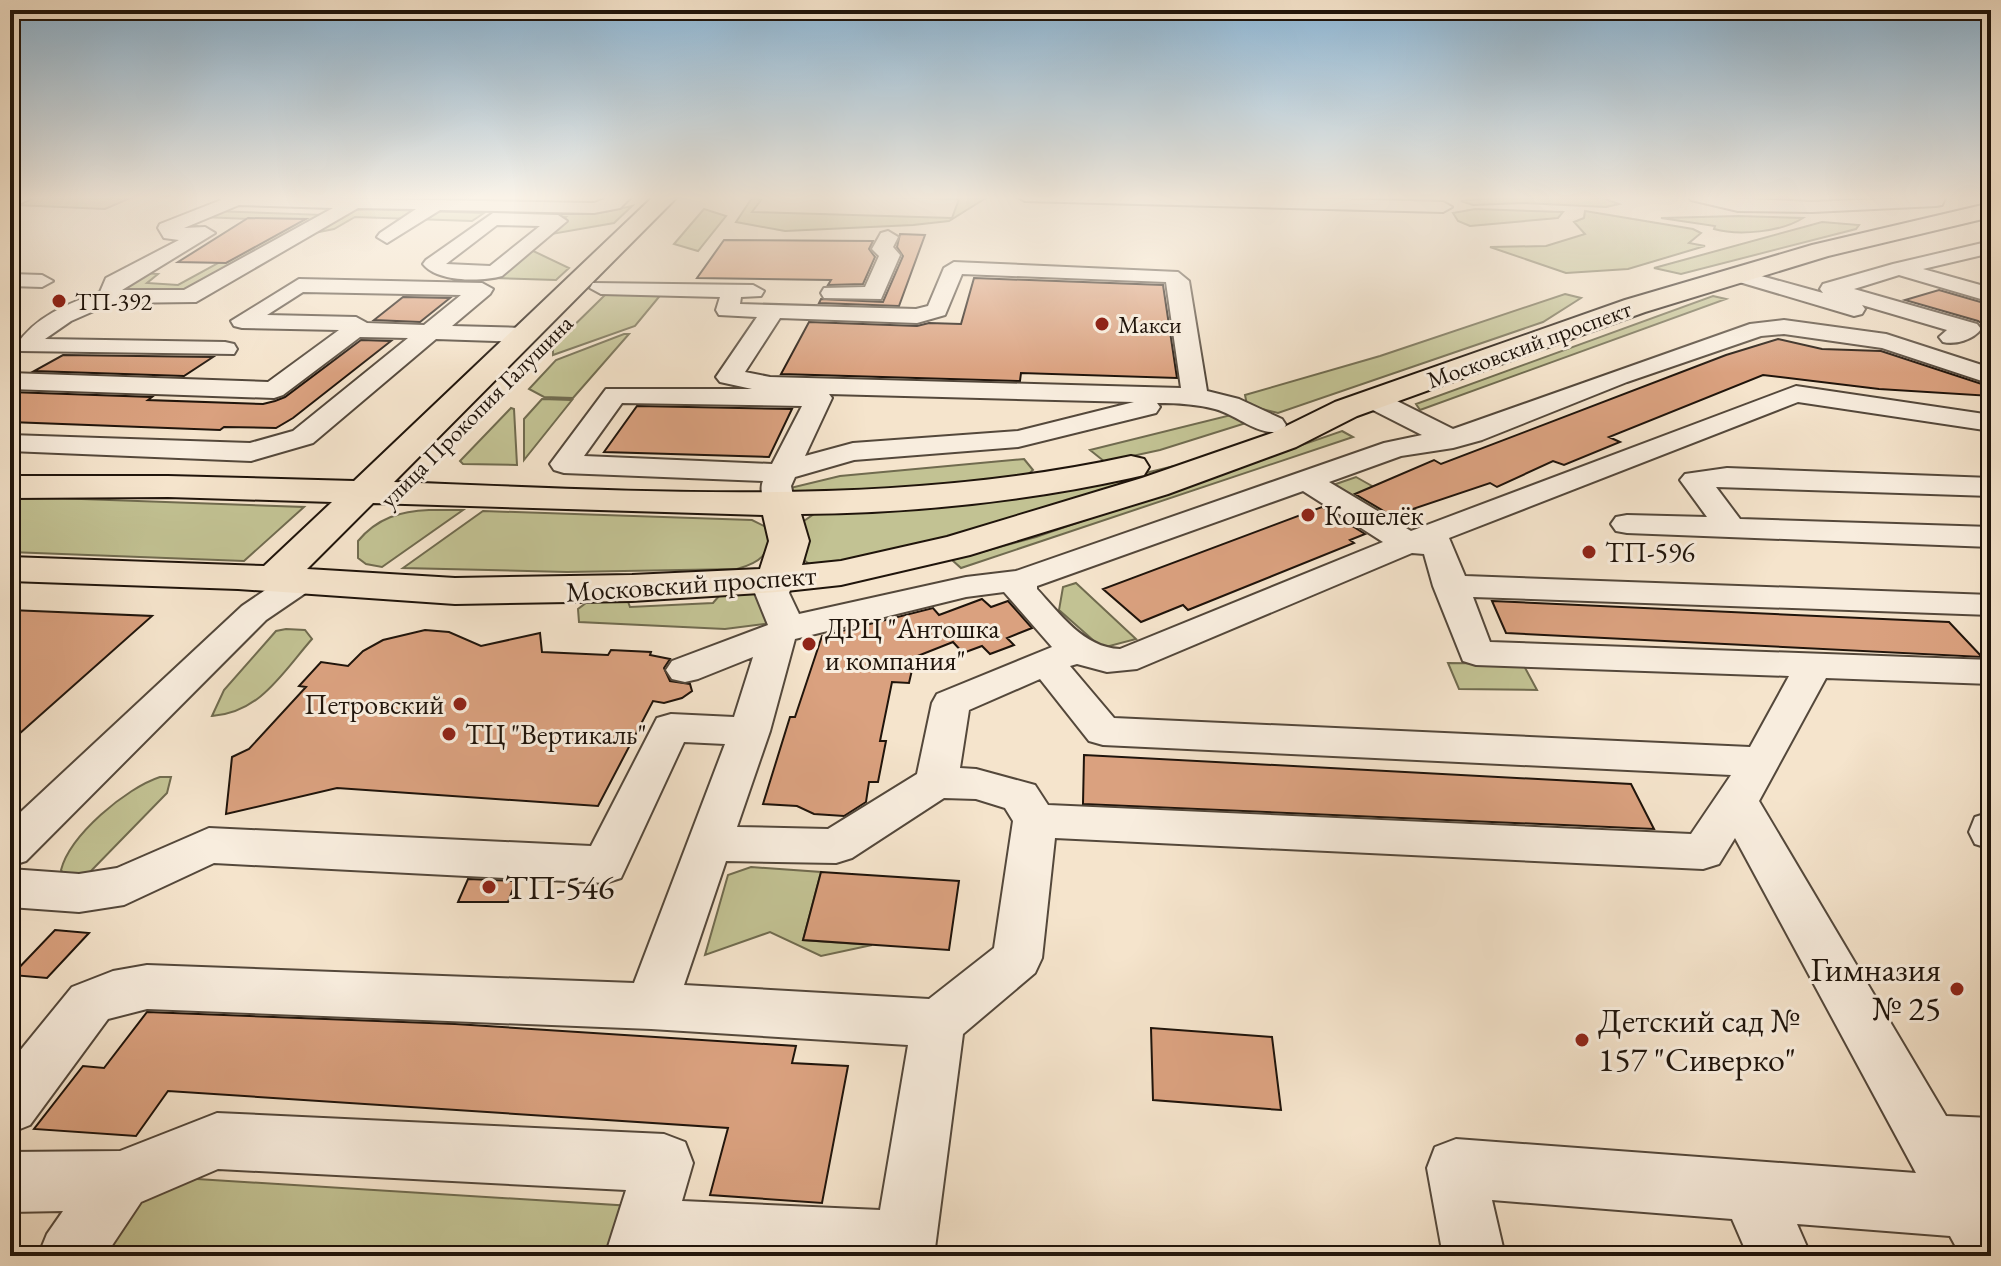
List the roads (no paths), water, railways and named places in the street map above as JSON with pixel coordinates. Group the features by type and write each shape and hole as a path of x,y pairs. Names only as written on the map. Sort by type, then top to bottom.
{"main road":[{"name":"улица Прокопия Галушина","path":"377,493 524,335 606,255"},
{"name":"улица Прокопия Галушина","path":"276,591 377,493 601,288 632,255"},
{"name":"Московский проспект","path":"10,569 276,591 394,589 544,592 777,580 841,573 1024,528 1284,440 1360,404 1605,317 1809,255"},
{"name":"Московский проспект","path":"10,487 377,493 781,483 959,497 1072,481 1222,442 1272,425 1360,404"},
{"path":"777,580 789,541 781,483"}],"street":[{"path":"109,296 114,283 165,255"},
{"path":"19,351 32,335 83,306 109,296 188,297 262,255"},
{"path":"445,255 433,264 440,270 495,272 516,255"},
{"path":"601,288 873,294 890,255"},
{"path":"1956,255 1831,289 1972,337"},
{"path":"732,291 727,310 917,316 937,310 954,268 1171,276 1178,281 1195,396"},
{"path":"1900,268 1991,295"},
{"path":"1736,275 1880,317 1972,337"},
{"path":"10,280 42,281"},
{"path":"10,443 251,452 271,449 303,437 482,289 299,285 242,321 356,324 355,330"},
{"path":"773,311 729,377 770,385 1195,396 1230,405 1272,425"},
{"path":"1854,335 1880,317"},
{"path":"685,670 782,631 966,587 1021,580 1394,449 1453,440 1681,353 1758,329 1784,327 1886,341 1991,376"},
{"path":"17,382 274,390 355,330 524,335"},
{"path":"19,351 225,349"},
{"path":"936,782 951,703 1062,656 1124,661 1408,543 1796,394 1991,423"},
{"path":"781,483 819,398 615,395 564,464 781,483 853,452 1018,439 1195,396"},
{"path":"1360,404 1453,440"},
{"path":"1643,455 1695,480 1730,527"},
{"path":"1695,480 1727,477 1991,487"},
{"path":"1307,481 1408,543 1437,545 1476,653 1991,672"},
{"path":"1627,524 1991,537"},
{"path":"651,1006 750,731 782,631 772,593 777,580"},
{"path":"1021,580 1020,591 1062,656 1103,731 1749,782"},
{"path":"1450,586 1991,605"},
{"name":"улица Прокопия Галушина","path":"10,849 276,591"},
{"path":"1035,821 1703,852 1749,782 1814,665"},
{"path":"10,888 79,893 124,886 209,845 605,865 671,728 750,731"},
{"path":"10,1182 120,1181 217,1141 664,1163 640,1243 904,1249 938,1023 1017,958 1035,821 1020,796 976,784 936,782 836,846 709,844"},
{"path":"1749,782 1929,1143 1979,1228"},
{"path":"10,1106 90,1003 113,993 147,987 651,1006 938,1023"},
{"path":"1929,1143 1991,1146"},
{"path":"1474,1256 1456,1168 1750,1191 1979,1228"},
{"path":"69,1256 120,1181"},
{"path":"1750,1191 1780,1256"}],"place":[{"name":"ТП-392","path":"59,301"},
{"name":"Макси","path":"1102,324"},
{"name":"Кошелёк","path":"1308,515"},
{"name":"ТП-596","path":"1589,552"},
{"name":"ДРЦ \"Антошка и компания\"","path":"809,644"},
{"name":"Петровский","path":"460,704"},
{"name":"ТЦ \"Вертикаль\"","path":"449,734"},
{"name":"ТП-546","path":"489,887"},
{"name":"Гимназия № 25","path":"1957,989"},
{"name":"Детский сад № 157 \"Сиверко\"","path":"1582,1040"}]}
